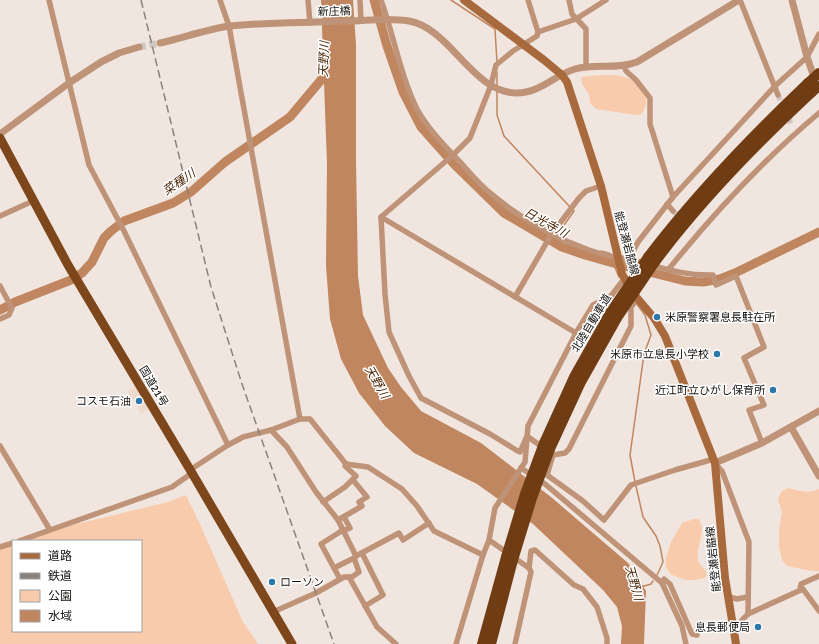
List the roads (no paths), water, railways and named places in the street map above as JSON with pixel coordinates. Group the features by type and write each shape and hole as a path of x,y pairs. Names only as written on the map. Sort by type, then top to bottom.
{"highway":[{"name":"北陸自動車道","path":"491,644 525,494 549,449 574,377 652,260 718,185 814,88 819,73"},
{"name":"国道21号","path":"0,138 82,290 191,471 292,644"},
{"name":"北陸自動車道","path":"482,644 510,559"}],"main road":[{"name":"能登瀬岩脇線","path":"464,0 562,75 569,89 601,186 620,269 624,279 637,299 658,325 668,341 715,461 726,578 736,644"}],"street":[{"path":"49,0 89,165 124,231 228,445"},
{"path":"220,0 229,26 300,418"},
{"path":"308,0 312,22"},
{"path":"360,0 361,21"},
{"path":"381,0 403,77 418,110 434,134 452,156 489,193 528,222 551,235 590,251 618,258 629,259 688,275 713,275 716,285 736,276 764,347 744,358 764,405 748,410 762,443"},
{"path":"528,0 538,32"},
{"path":"568,0 572,14 586,29 586,67"},
{"path":"381,217 452,156 470,138 491,85 496,65 523,44 537,36 538,32 576,19 606,0"},
{"path":"673,197 650,124 650,98 636,80 626,71 624,66 637,62 739,0 778,95"},
{"path":"792,0 814,88"},
{"name":"新庄橋","path":"160,43 229,26 274,23 386,20 409,21 429,30 446,43 478,76 491,85 502,90 515,93 525,92 545,86 573,70 586,67 624,66"},
{"path":"629,259 638,242 667,204 775,86 807,58 819,34"},
{"path":"0,134 69,83 101,62 120,53 139,47"},
{"path":"668,270 698,232 751,175 795,133 819,113"},
{"path":"792,126 795,133"},
{"path":"515,297 551,235 579,198 586,191 601,186"},
{"path":"0,216 33,200"},
{"path":"667,204 673,211"},
{"path":"381,217 576,333"},
{"path":"381,217 385,294 389,332 421,398 490,434 520,452 527,436"},
{"path":"693,228 698,232"},
{"path":"456,644 489,540 495,508 525,462 528,426 576,333 594,305 611,296 624,279"},
{"path":"0,286 12,308 9,315 0,319"},
{"path":"527,436 549,449 565,453 569,449 630,326 632,307 637,299"},
{"path":"549,449 547,475 583,501 604,520 631,485 675,470 715,461 762,443 819,411"},
{"path":"22,540 172,487 191,471 228,445 243,437 271,430 300,418 310,419 346,464 344,466 356,476 345,488 323,502"},
{"path":"790,427 819,476"},
{"path":"271,430 287,447 323,502 338,520 357,555 383,595 365,606"},
{"path":"0,446 50,530"},
{"path":"715,461 722,471 749,542 747,597 748,614"},
{"path":"346,464 368,467 402,489 417,506 434,531 483,555"},
{"path":"521,468 545,484 662,583 682,626 686,644"},
{"path":"338,520 362,506 359,502 367,497 353,480"},
{"path":"340,579 321,544 350,528 344,517"},
{"path":"334,568 399,533 403,540 429,523"},
{"path":"489,540 529,568"},
{"path":"0,548 12,543"},
{"path":"515,644 531,572 529,568 532,551 535,550 574,585 583,589 597,607 607,638 607,644"},
{"path":"273,612 316,593 340,579 349,576 352,577 359,572 357,555"},
{"path":"349,576 377,627 396,644"},
{"path":"800,590 801,584 819,576"},
{"path":"662,583 664,579 670,584 692,634 697,635"},
{"path":"735,632 739,630 742,620 748,614 803,589 819,611"},
{"path":"729,597 737,599 747,597"}],"water":[{"name":"天野川","path":"321,0 353,0 356,45 358,276 363,315 388,368 401,387 421,411 481,443 551,497 628,563 646,591 644,644 621,644 622,626 617,607 603,590 533,524 477,484 414,453 385,426 359,393 341,359 330,319 326,266 327,164"}],"waterway":[{"name":"日光寺川","path":"374,0 387,46 403,92 421,127 454,164 504,213 562,247 613,263 685,281 703,282 720,279 735,273 819,232"},
{"path":"451,0 495,29 497,63"},
{"name":"菜種川","path":"0,310 15,302 71,280 82,273 92,262 104,238 111,231 124,221 173,203 191,192 225,162 290,117 330,67"},
{"path":"497,72 497,85"},
{"path":"497,90 497,115 504,136 570,207"},
{"path":"557,235 574,211 573,210"},
{"path":"601,251 610,254"},
{"name":"日光寺川","path":"611,258 619,277"},
{"path":"635,482 630,455 644,354 651,335 645,315 636,303"},
{"path":"636,486 643,517 656,536 660,546 663,562 657,575"},
{"name":"天野川","path":"641,587 651,584 653,581"}],"tunnel":[{"path":"139,47 160,43"},
{"path":"778,95 792,126"},
{"path":"673,211 693,228"}],"railway":[{"path":"141,0 211,287 242,384 334,644"}],"place":[{"name":"米原警察署息長駐在所","path":"657,317"},
{"name":"米原市立息長小学校","path":"717,354"},
{"name":"近江町立ひがし保育所","path":"773,390"},
{"name":"コスモ石油","path":"139,401"},
{"name":"ローソン","path":"272,582"},
{"name":"息長郵便局","path":"758,627"}]}
